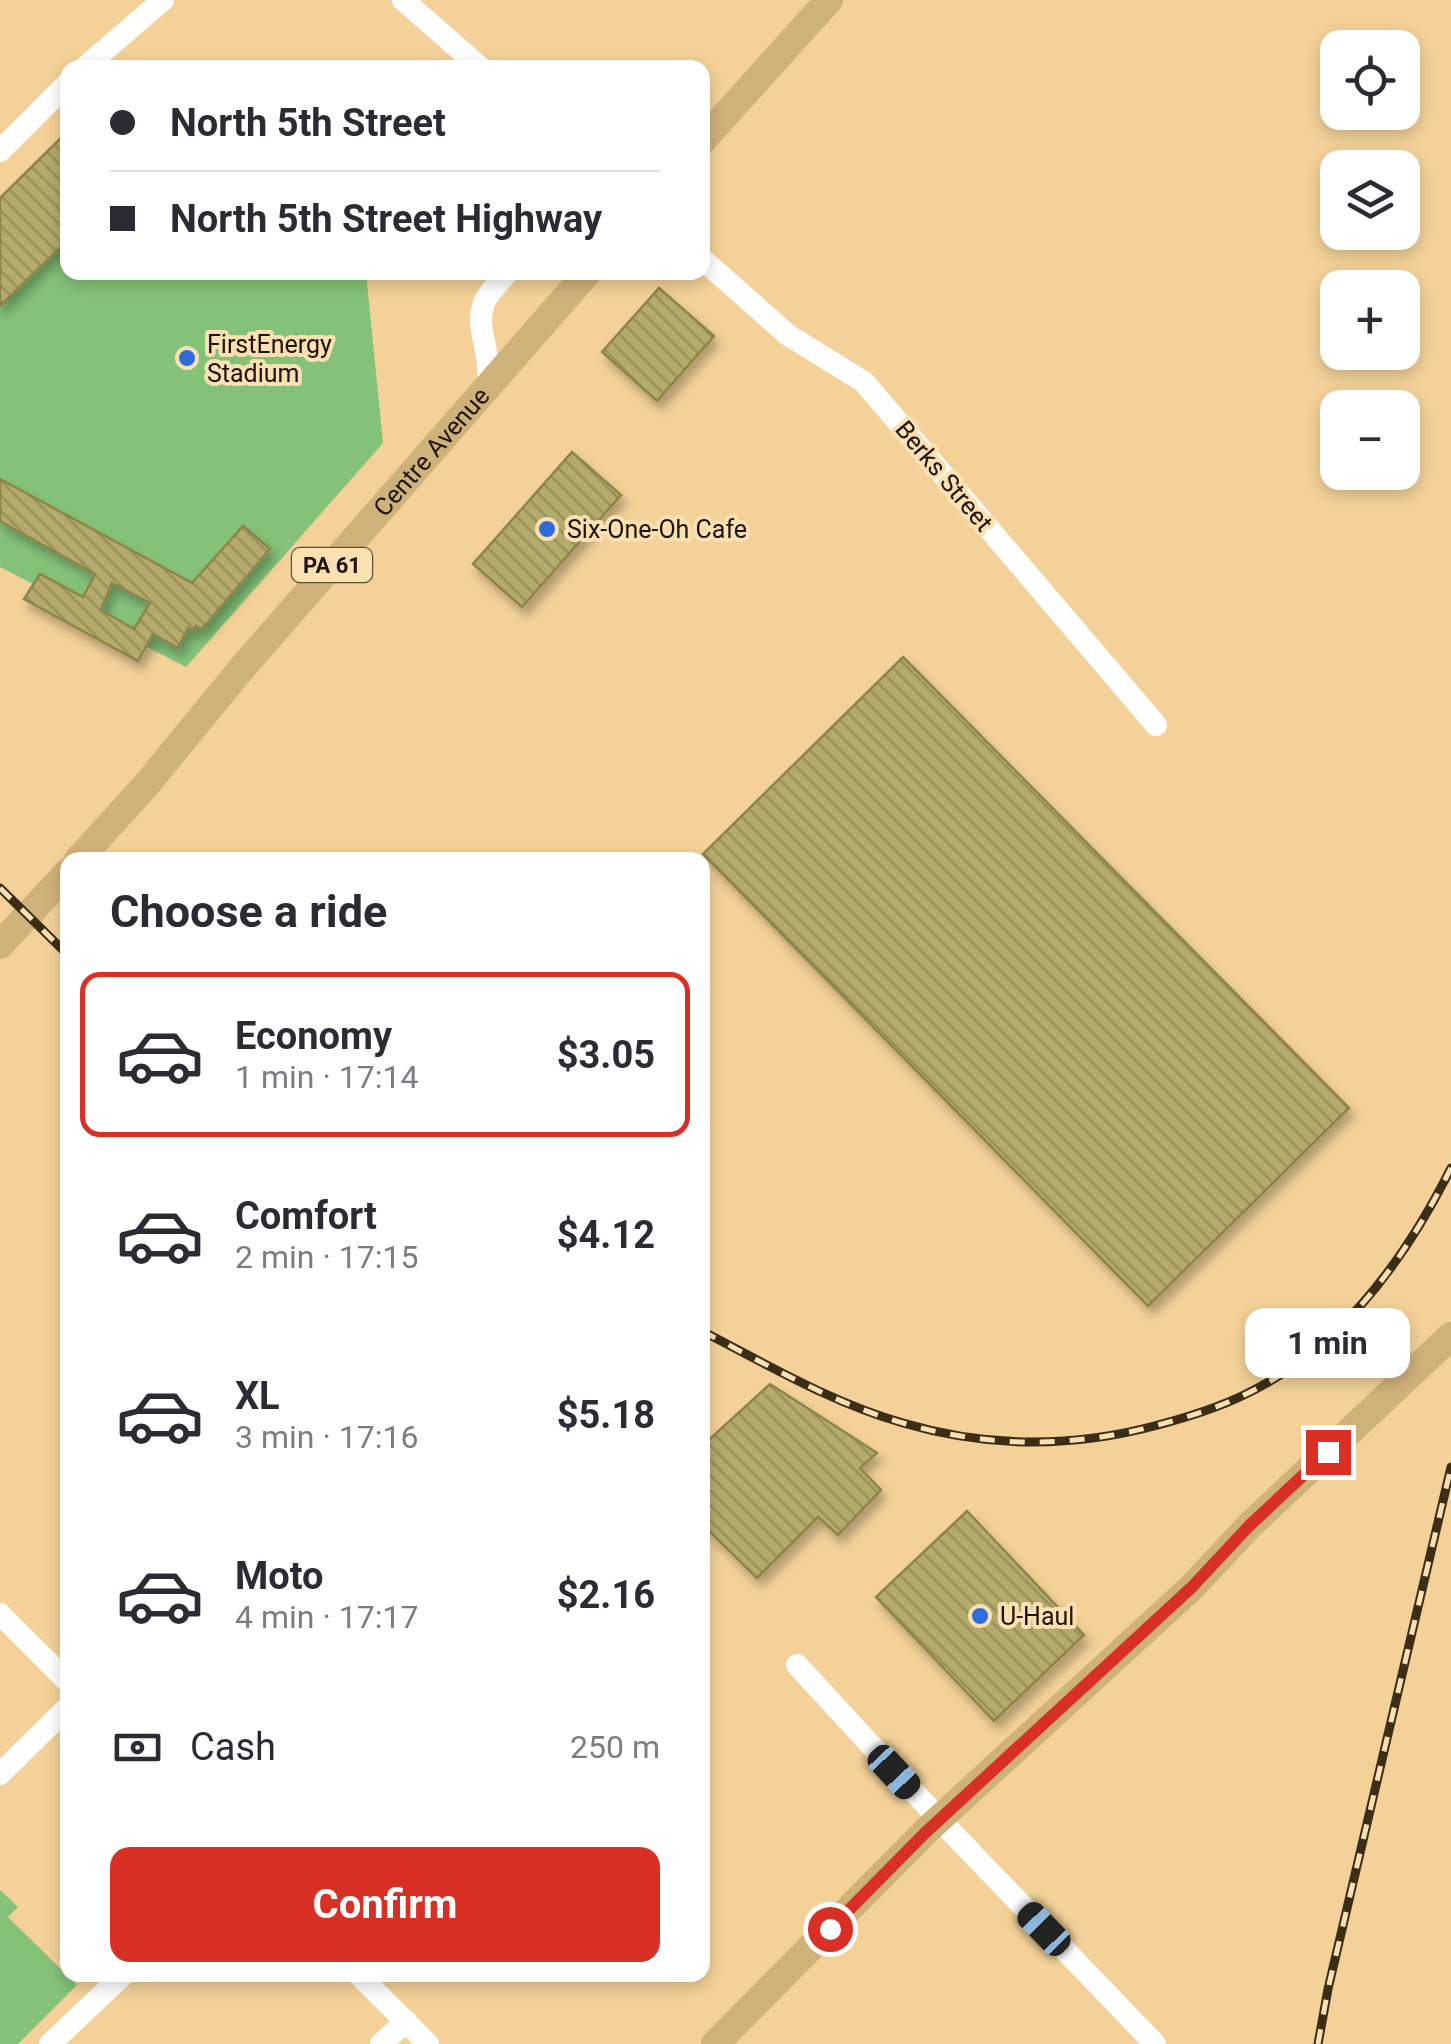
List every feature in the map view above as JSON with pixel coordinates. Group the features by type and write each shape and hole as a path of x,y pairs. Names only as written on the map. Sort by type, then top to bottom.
{"main road":[{"path":"710,132 829,0"},
{"name":"Centre Avenue","path":"85,852 581,280"},
{"path":"0,945 60,881"},
{"path":"715,2044 939,1820 1192,1587 1249,1526 1451,1336"}],"street":[{"path":"93,60 162,0"},
{"path":"403,0 472,60"},
{"path":"0,151 60,92"},
{"name":"Berks Street","path":"710,267 788,335 864,382 1156,725"},
{"path":"486,389 490,364 482,305 502,280"},
{"path":"0,1614 60,1674"},
{"path":"797,1665 939,1820 1155,2044"},
{"path":"0,1774 60,1714"},
{"path":"50,2044 116,1982"},
{"path":"366,1982 428,2044"},
{"path":"381,2044 406,2022"}],"green space":[{"name":"FirstEnergy Stadium","path":"60,138 60,280 367,280 383,443 186,667 147,647 138,661 24,599 33,584 0,567 0,198"},
{"path":"0,1890 18,1907 8,1917 60,1968 60,1982 77,1985 18,2044 0,2044"}],"building":[{"path":"60,139 60,248 0,306 0,198"},
{"path":"659,288 714,336 657,401 602,352"},
{"name":"Six-One-Oh Cafe","path":"572,452 621,495 522,607 473,564"},
{"path":"0,479 192,583 243,526 270,549 202,629 188,628 178,648 153,634 138,661 24,599 40,574 83,597 95,574 0,521","holes":["112,583 150,603 134,629 101,610"]},
{"path":"903,657 1349,1108 1148,1306 710,861 710,852 705,852"},
{"path":"770,1384 877,1453 860,1468 881,1490 838,1535 818,1517 757,1578 710,1532 710,1439"},
{"name":"U-Haul","path":"967,1511 1084,1635 994,1721 876,1597"}],"railway":[{"path":"0,888 60,947"},
{"path":"710,1335 851,1405 935,1431 1030,1442 1126,1433 1234,1400 1279,1376 1310,1353 1340,1328 1391,1268 1451,1168"},
{"path":"1318,2044 1451,1467"}],"place":[{"name":"FirstEnergy Stadium","path":"187,358"},
{"name":"Six-One-Oh Cafe","path":"547,529"},
{"name":"U-Haul","path":"980,1616"}],"route":[{"path":"830,1929 926,1832 1192,1587 1249,1526 1328,1452"}]}
